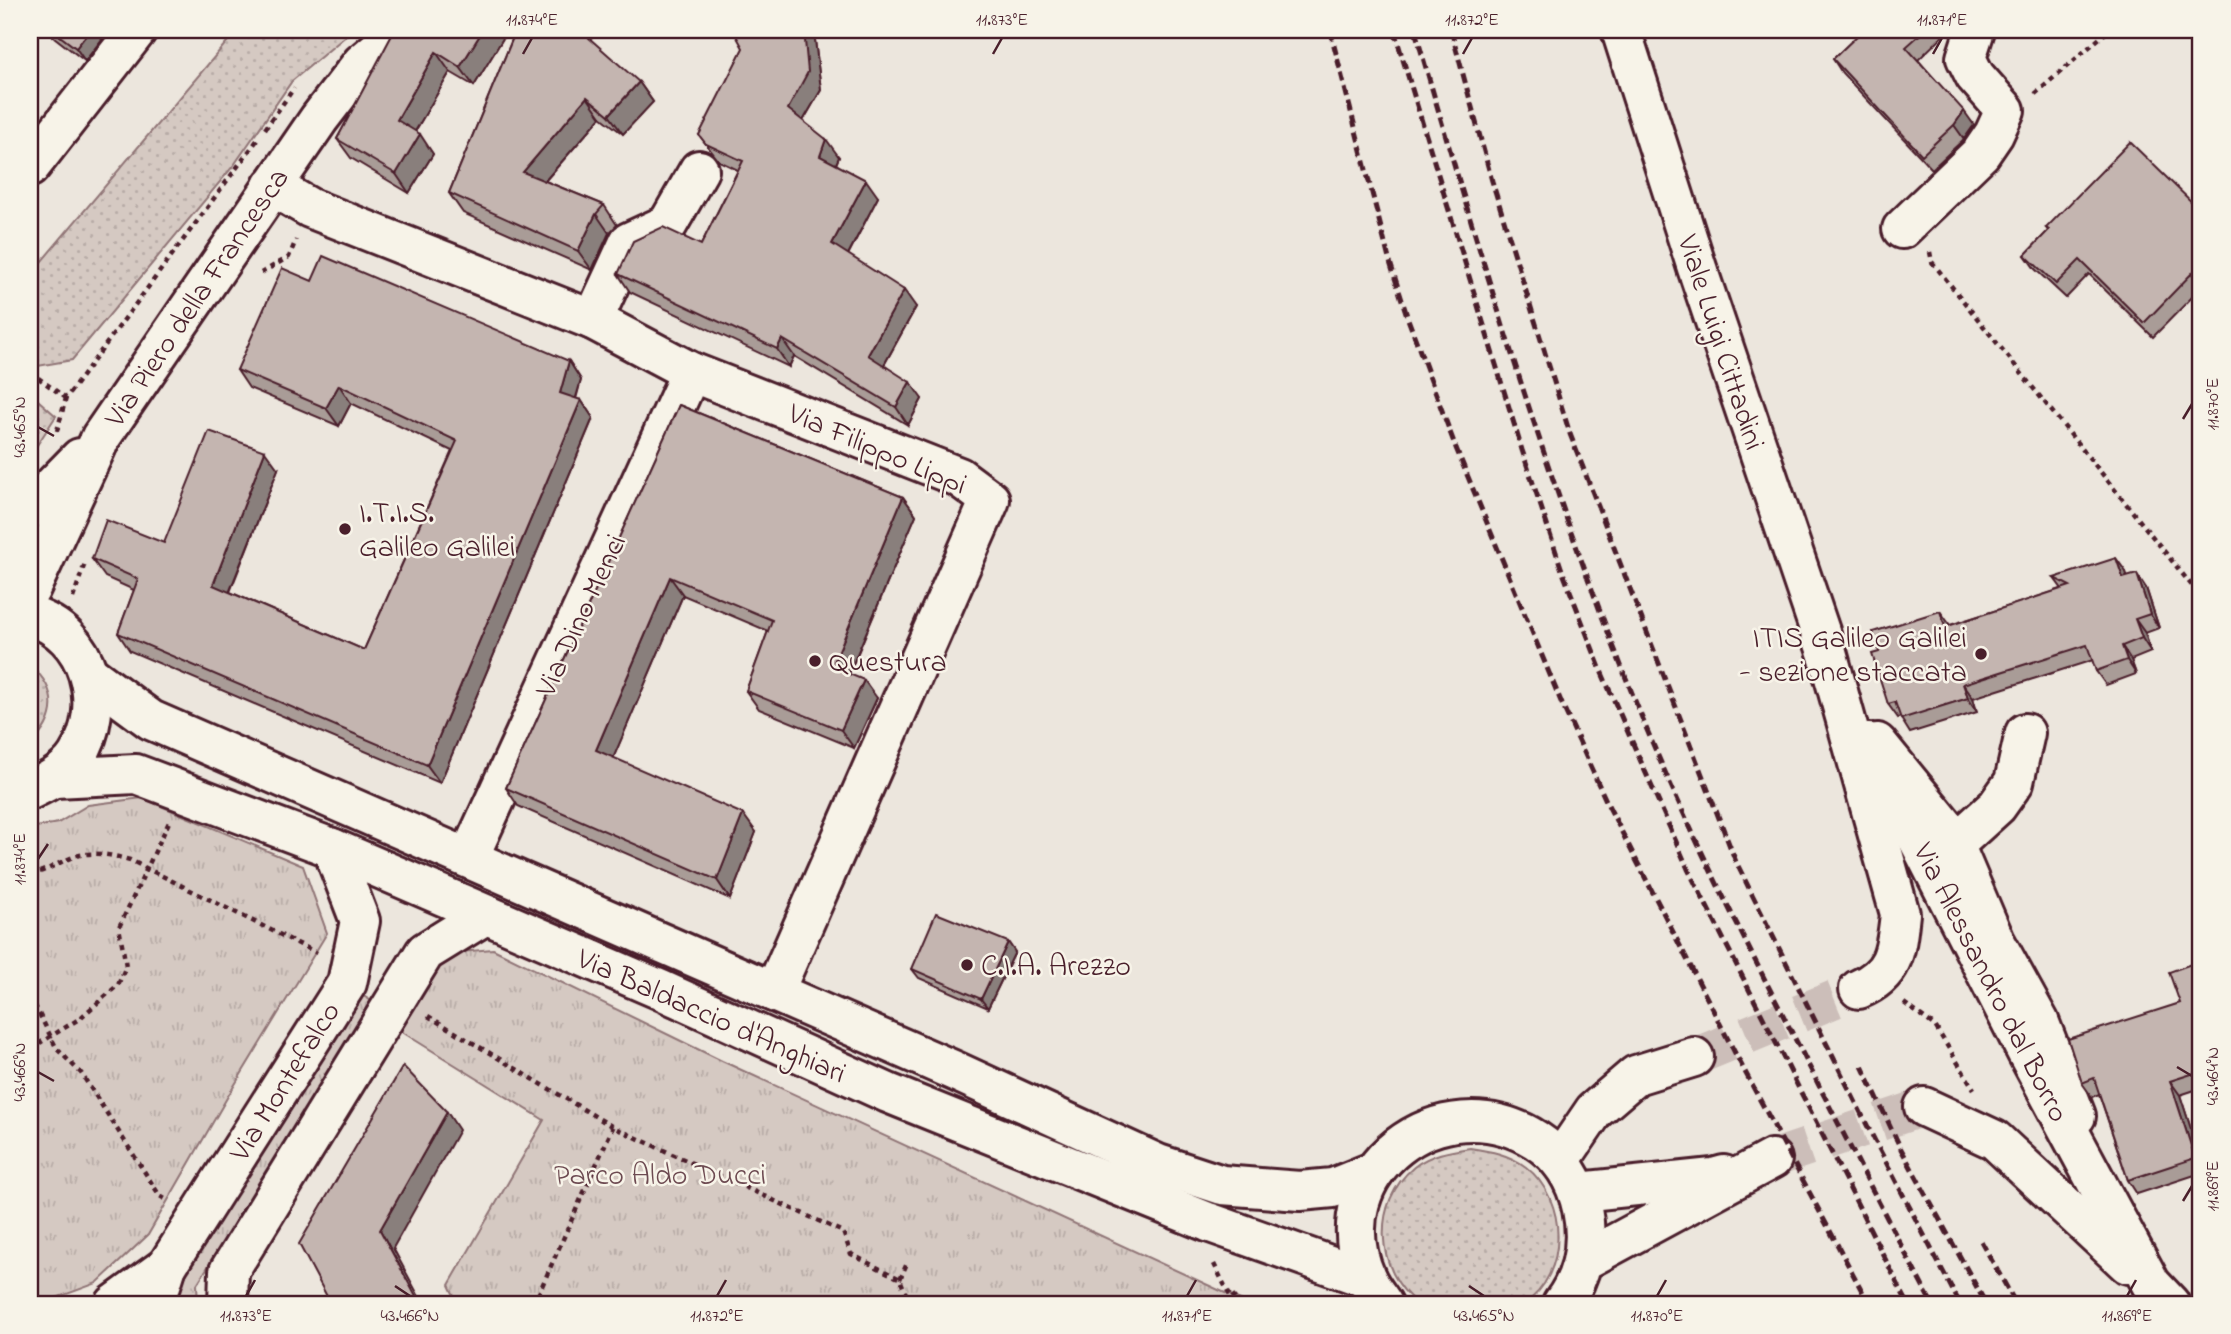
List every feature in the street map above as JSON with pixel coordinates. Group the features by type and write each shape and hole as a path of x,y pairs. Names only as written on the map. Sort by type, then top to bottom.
{"main road":[{"path":"30,167 137,30"},
{"name":"Via Piero della Francesca","path":"30,590 101,437 319,119 362,63 401,30"},
{"name":"Viale Luigi Cittadini","path":"1622,30 1697,268 1827,652"},
{"path":"1915,236 1981,153 2005,110 1975,76 1966,58 1975,30"},
{"path":"593,320 629,242 668,223 699,170"},
{"name":"Via Filippo Lippi","path":"272,186 310,208 593,320 691,372 959,477 990,500 774,992"},
{"name":"Via Dino Menci","path":"469,858 691,372"},
{"path":"30,509 101,437"},
{"path":"30,616 61,632 79,652 90,675 94,703 89,732 76,758 42,784"},
{"path":"1827,652 1900,914 1896,949 1883,977 1864,987"},
{"name":"Via Alessandro dal Borro","path":"1827,652 1858,722 2027,1053 2160,1294"},
{"name":"Via Baldaccio d'Anghiari","path":"90,675 150,720 955,1071 1158,1164 1222,1185 1300,1191 1333,1188 1375,1171"},
{"path":"1858,722 1948,830 1994,941 2039,1021 2069,1099 2160,1294"},
{"path":"1954,845 1997,806 2014,782 2025,733"},
{"name":"Via Baldaccio d'Anghiari","path":"42,784 136,774 332,848 662,990 888,1094 1374,1291"},
{"name":"Via Montefalco","path":"155,1304 167,1266 347,983 360,921 332,848"},
{"name":"Via Montefalco","path":"228,1304 229,1271 425,952 485,915"},
{"path":"1569,1177 1594,1111 1636,1075 1694,1056"},
{"path":"1924,1107 1995,1140 2160,1294"},
{"path":"1374,1291 1357,1242 1357,1224 1360,1205 1375,1171 1390,1153 1409,1138 1430,1127 1477,1119 1501,1123 1543,1144 1569,1177 1586,1226 1583,1261 1562,1304"},
{"path":"1569,1177 1713,1178 1772,1159 1583,1261"},
{"path":"115,1304 167,1266"}],"path":[{"path":"2028,101 2109,30"},
{"path":"30,372 66,398 299,83"},
{"path":"290,92 319,119"},
{"path":"255,281 263,270 289,257 310,208"},
{"path":"1915,236 1932,262 2201,597"},
{"path":"70,606 86,559"},
{"path":"30,1049 79,1019 118,985 126,966 119,927 170,818"},
{"path":"30,874 77,856 102,852 146,867 326,958"},
{"path":"1864,987 1908,1004 1935,1026 1992,1120 1995,1140"},
{"path":"30,996 57,1049 81,1073 160,1196 176,1206"},
{"path":"427,1015 614,1128 843,1232 851,1254 900,1279 910,1304"},
{"path":"534,1304 614,1128"},
{"path":"900,1279 908,1261"},
{"path":"1234,1304 1229,1292 1240,1304"}],"green space":[{"path":"237,30 353,30 292,81 234,165 72,360 38,366 30,356 30,275"},
{"path":"30,393 56,416 30,456"},
{"path":"30,665 46,684 51,705 46,725 30,745"},
{"path":"142,798 303,866 327,933 148,1235 97,1283 48,1301 30,1291 30,828 58,823 88,805"},
{"name":"Parco Aldo Ducci","path":"493,949 722,1061 1249,1304 458,1304 449,1285 544,1120 394,1027 437,954"},
{"path":"360,994 375,1003 197,1284 198,1304 171,1304 185,1273"},
{"path":"1470,1148 1499,1154 1520,1163 1540,1181 1550,1198 1558,1237 1555,1256 1549,1275 1539,1291 1524,1304 1418,1304 1393,1274 1386,1256 1385,1217 1390,1199 1400,1182 1414,1167 1433,1156"}],"building":[{"path":"52,30 90,30 76,48"},
{"path":"398,30 483,30 460,67 436,52 397,120 420,134 396,174 337,139 392,35"},
{"path":"516,30 580,30 639,82 609,115 587,97 523,172 604,205 596,214 578,251 449,193"},
{"path":"733,30 804,30 808,72 788,109 826,139 820,156 866,180 832,244 904,290 868,355 910,382 896,407 782,339 777,349 618,274 633,241 663,227 701,245 743,161 706,144 699,135 743,48"},
{"path":"1863,30 1925,30 1906,47 1964,111 1954,125 1922,155 1833,59"},
{"path":"2130,142 2201,211 2201,274 2196,269 2144,323 2080,260 2056,284 2025,255 2049,230 2046,228"},
{"path":"323,256 569,361 560,393 581,400 427,765 118,633 138,579 92,559 106,520 164,543 209,431 265,451 213,585 364,650 457,441 339,385 326,408 237,370 282,268 312,281"},
{"name":"Questura","path":"679,405 903,497 832,667 864,680 841,730 746,691 772,620 670,577 596,750 743,814 717,880 506,788"},
{"name":"ITIS Galileo Galilei - sezione staccata","path":"2116,558 2123,578 2137,574 2150,614 2135,619 2142,638 2122,646 2127,660 2096,671 2087,645 1963,684 1968,698 1901,719 1895,702 1888,704 1872,654 1879,652 1873,632 1940,611 1945,627 2070,586 2054,578"},
{"name":"C.I.A. Arezzo","path":"936,913 1008,942 981,999 912,969"},
{"path":"2194,963 2201,985 2201,1071 2170,1081 2195,1158 2128,1180 2094,1078 2082,1083 2068,1039 2180,1003 2169,972"},
{"path":"403,1066 447,1112 380,1230 420,1304 331,1304 299,1244"}],"tunnel":[{"path":"1694,1057 1859,989"},
{"path":"1772,1159 1924,1107"}],"railway":[{"path":"1330,30 1389,259 1408,319 1456,448 1562,704 1608,805 1735,1053 1869,1304"},
{"path":"1394,30 1522,450 1562,570 1602,673 1688,869 1908,1304"},
{"path":"1415,30 1488,279 1541,444 1599,607 1647,730 1742,935 1932,1304"},
{"path":"1451,30 1492,181 1570,434 1736,862 1875,1141 1960,1304"},
{"path":"1862,1066 1901,1149 1986,1304"},
{"path":"1981,1241 2016,1304"}],"place":[{"name":"I.T.I.S. Galileo Galilei","path":"345,529"},
{"name":"ITIS Galileo Galilei - sezione staccata","path":"1981,654"},
{"name":"Questura","path":"815,661"},
{"name":"C.I.A. Arezzo","path":"967,965"}]}
